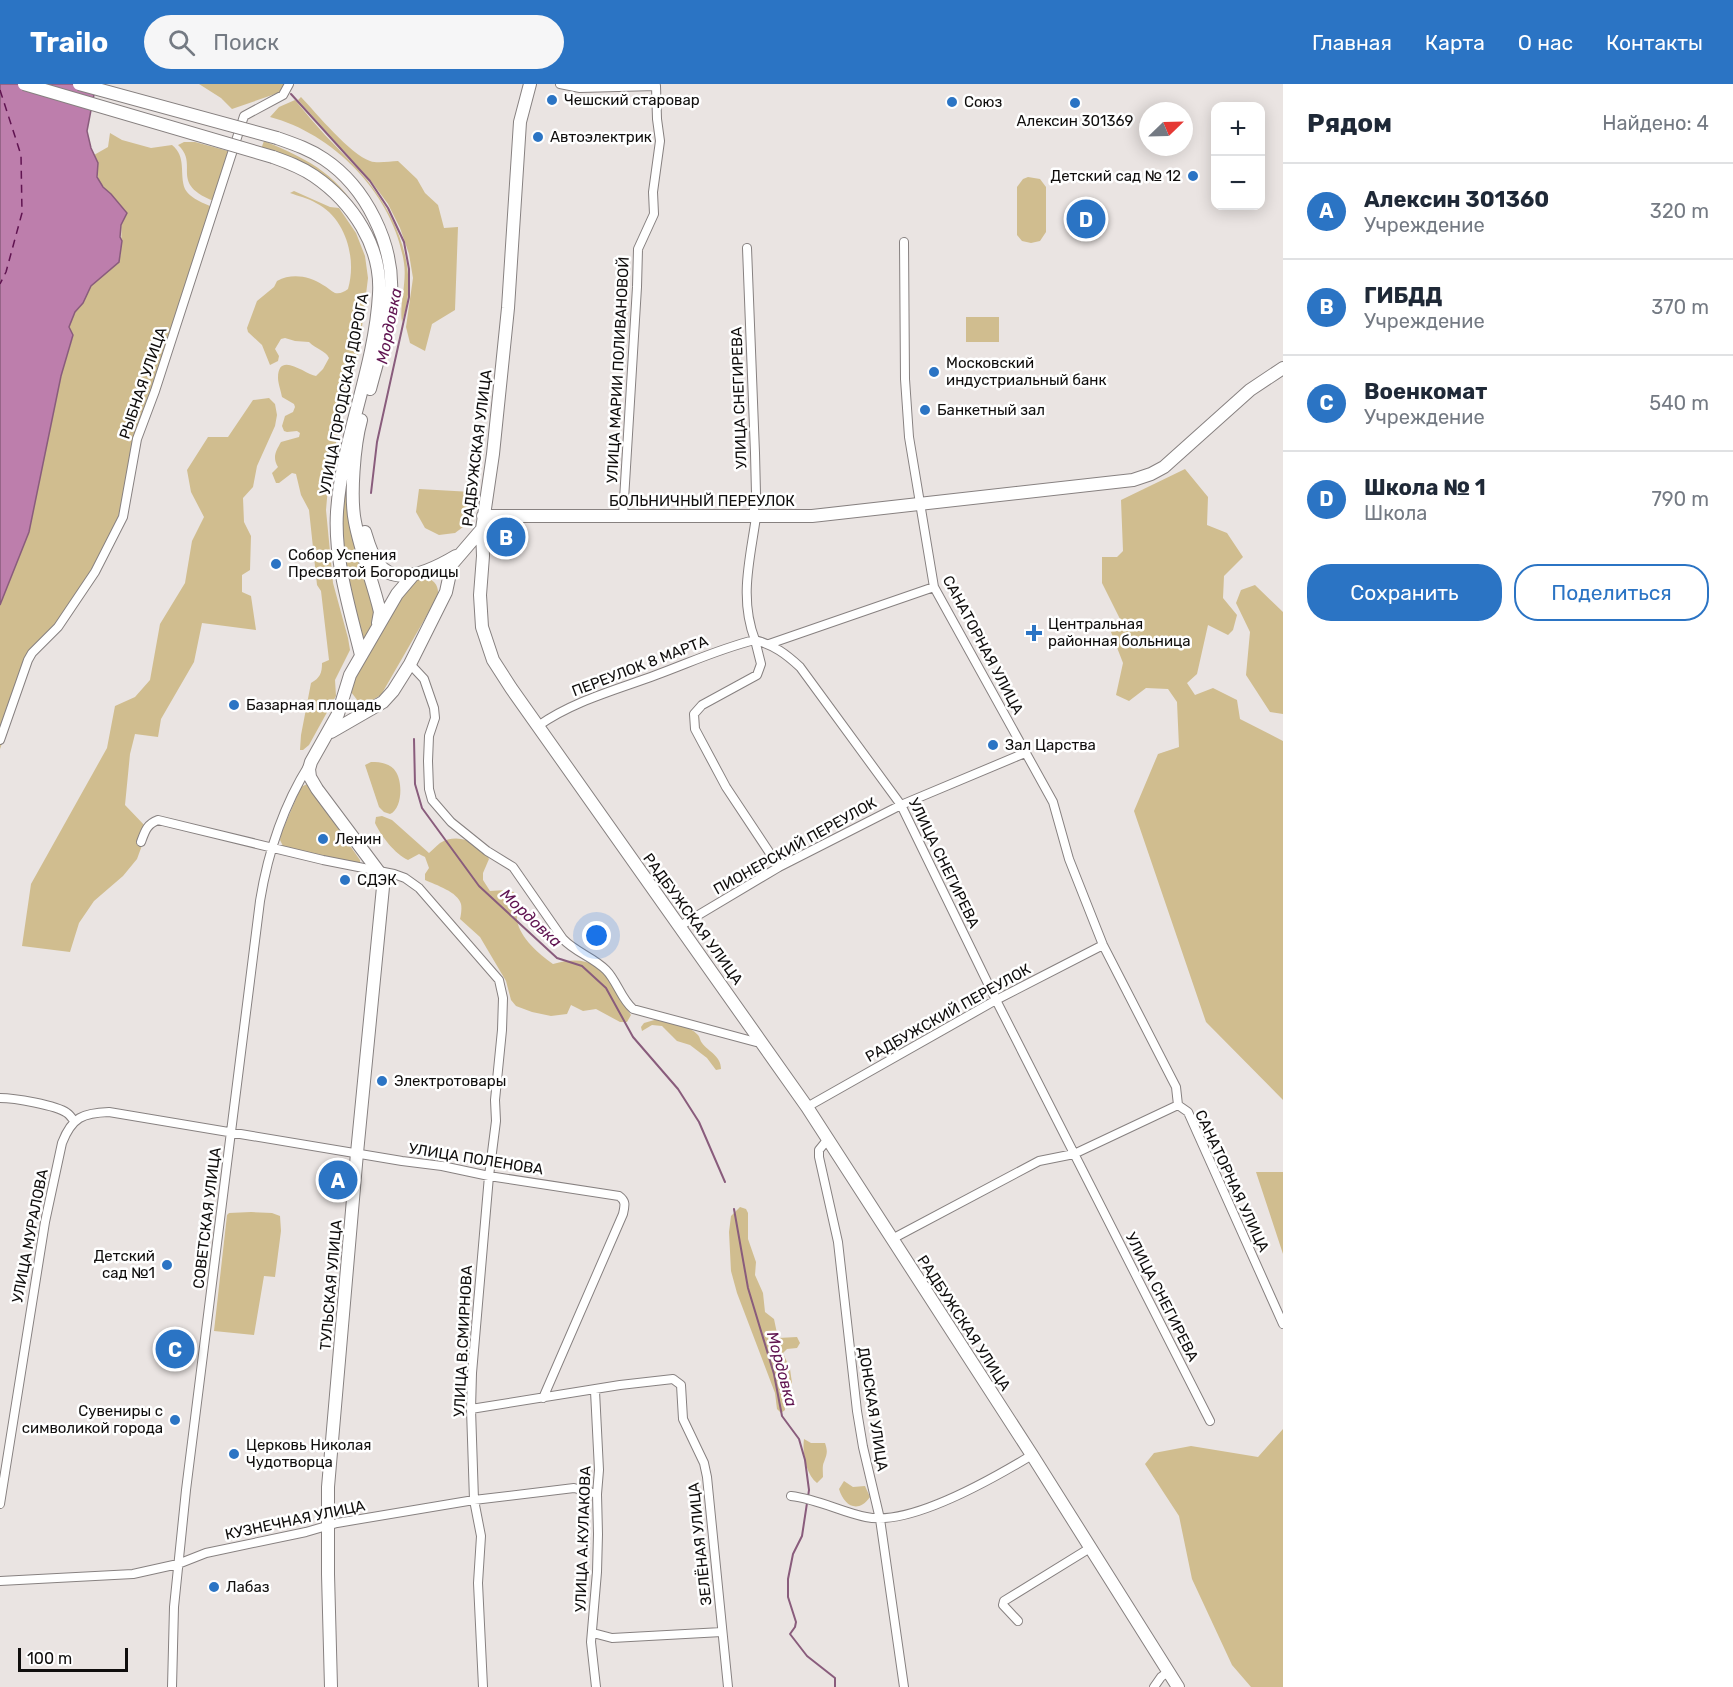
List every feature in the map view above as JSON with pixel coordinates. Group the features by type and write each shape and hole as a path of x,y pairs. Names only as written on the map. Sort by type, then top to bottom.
{"main road":[{"name":"УЛИЦА ГОРОДСКАЯ ДОРОГА","path":"24,84 297,166 314,176 347,205 361,224 377,265 379,292 376,325 345,451 336,514 340,565 361,655"},
{"name":"УЛИЦА ГОРОДСКАЯ ДОРОГА","path":"79,84 278,138 305,148 342,174 359,193 374,218 389,263 391,293 386,326 355,452 353,497 355,520 380,612 377,628"},
{"name":"РАДБУЖСКАЯ УЛИЦА","path":"530,84 520,122 508,308 493,454 482,522 480,612 487,645 501,674 807,1107 1032,1455 1178,1687"},
{"name":"БОЛЬНИЧНЫЙ ПЕРЕУЛОК","path":"482,522 623,516 756,517 840,513 1123,481 1143,477 1159,470 1250,390 1283,368"},
{"name":"УЛИЦА ГОРОДСКАЯ ДОРОГА","path":"355,472 360,515 378,564 394,574 419,573"},
{"path":"327,735 383,702 388,696 410,664 446,592 450,569 482,522"},
{"path":"379,872 317,789 309,769 338,714 350,675 398,594 419,573 440,566 462,552"},
{"path":"419,573 431,573 440,579 444,583 446,592"},
{"path":"344,691 355,706 367,710"},
{"name":"ТУЛЬСКАЯ УЛИЦА","path":"331,1687 327,1526 329,1475 357,1153 382,903 382,879 379,872"}],"street":[{"name":"РЫБНАЯ УЛИЦА","path":"0,740 28,660 32,653 52,634 95,572 123,517 137,439 155,391 244,116 283,95 289,84"},
{"name":"УЛИЦА МАРИИ ПОЛИВАНОВОЙ","path":"560,84 580,88 656,86 660,141 653,192 654,214 640,242 636,257 637,287 623,516"},
{"name":"САНАТОРНАЯ УЛИЦА","path":"904,242 909,437 934,587 1053,802 1069,859 1103,945 1176,1088 1178,1105 1188,1112 1283,1324"},
{"name":"УЛИЦА СНЕГИРЕВА","path":"747,248 756,517 745,599 747,616 755,640 783,651 800,667 901,804 996,1000 1210,1421"},
{"path":"769,644 934,587"},
{"path":"755,640 761,664 757,675 702,705 694,714 695,729 726,786 779,867"},
{"name":"ПЕРЕУЛОК 8 МАРТА","path":"538,726 555,714 582,702 719,650 755,640"},
{"path":"410,664 424,680 434,708 435,718 429,736 428,775 432,800 440,811 488,851 513,867 563,939 569,946 595,960 606,970 627,1004 633,1009 756,1042 760,1038"},
{"name":"ПИОНЕРСКИЙ ПЕРЕУЛОК","path":"680,926 779,867 901,804 1025,753"},
{"name":"СОВЕТСКАЯ УЛИЦА","path":"172,1687 174,1607 178,1564 260,902 270,847 298,784 311,762"},
{"path":"141,842 146,828 151,823 159,820 170,821 379,872"},
{"name":"УЛИЦА В.СМИРНОВА","path":"379,872 405,878 419,888 493,971 499,980 503,998 495,1100 496,1121 472,1373 474,1500 481,1536 478,1584 483,1687"},
{"name":"РАДБУЖСКИЙ ПЕРЕУЛОК","path":"807,1107 996,1000 1103,945"},
{"path":"0,1098 52,1108 67,1113 74,1121"},
{"path":"892,1239 1040,1161 1074,1154 1178,1105"},
{"name":"УЛИЦА ПОЛЕНОВА","path":"74,1121 86,1114 109,1112 619,1196 626,1205 623,1214 543,1398"},
{"name":"УЛИЦА МУРАЛОВА","path":"0,1504 45,1222 62,1143 66,1131 74,1121"},
{"name":"ДОНСКАЯ УЛИЦА","path":"828,1139 819,1149 819,1157 838,1242 857,1411 863,1448 880,1519 904,1687"},
{"name":"ЗЕЛЁНАЯ УЛИЦА","path":"471,1410 620,1385 673,1379 681,1385 683,1419 704,1463 707,1477 728,1687"},
{"name":"УЛИЦА А.КУЛАКОВА","path":"595,1391 599,1439 598,1534 591,1642 596,1687"},
{"path":"791,1496 815,1500 866,1517 895,1518 949,1498 1032,1455"},
{"name":"КУЗНЕЧНАЯ УЛИЦА","path":"0,1581 133,1574 178,1564 206,1553 350,1521 474,1500 574,1488 597,1494"},
{"path":"1018,1622 1003,1605 1004,1601 1090,1548"},
{"path":"593,1633 612,1638 722,1632"},
{"path":"1154,1687 1168,1672"}],"shaded area":[{"path":"0,84 96,84 87,131 98,163 97,177 127,213 121,225 122,241 119,262 91,286 83,303 75,312 69,327 73,335 61,376 29,532 0,605"},
{"path":"199,84 285,84 281,92 232,109 221,98"},
{"path":"301,97 334,133 362,157 377,162 398,161 417,179 425,193 438,205 444,228 458,227 455,310 432,324 425,351 410,343 406,327 413,278 409,254 400,228 388,204 371,181 298,100"},
{"path":"295,100 367,180 388,212 403,247 407,265 407,303 402,322 404,263 398,238 388,214 358,171 338,153 294,125 270,117 279,107"},
{"path":"110,133 122,140 151,148 172,145 180,155 183,183 187,193 217,209 140,437 129,503 55,636 40,648 30,661 0,749 0,605 29,532 61,376 73,336 69,327 75,312 83,303 91,286 119,262 121,232 119,207 99,181 94,155 108,147"},
{"path":"264,141 297,156 335,181 367,223 350,202 261,149"},
{"path":"184,142 195,142 228,151 214,201 200,194 188,181 184,152 178,145"},
{"path":"1028,177 1040,179 1046,187 1046,232 1040,241 1031,243 1022,241 1017,235 1017,187 1023,179"},
{"path":"294,191 330,207 339,208 356,233 365,256 368,278 359,352 329,475 326,510 333,583 350,650 335,680 336,696 309,745 303,750 300,750 301,735 311,683 320,675 322,663 329,660 321,591 317,585 309,510 301,495 296,474 292,473 276,483 272,473 278,467 275,457 281,442 299,437 300,433 284,431 282,426 285,416 293,412 295,407 282,397 278,378 279,370 287,365 316,376 329,358 309,342 285,338 281,339 275,349 279,356 278,361 270,365 262,345 248,332 247,328 257,301 274,287 277,281 294,276 306,278 318,282 335,293 340,293 348,289 351,265 347,240 335,219 316,203 290,193"},
{"path":"966,317 999,317 999,342 966,342"},
{"path":"269,398 275,404 277,415 275,426 257,466 253,487 243,498 244,522 251,536 250,570 242,575 242,592 251,596 256,630 202,623 194,662 161,719 158,737 135,734 130,754 125,805 148,829 137,859 123,876 94,901 79,923 70,952 22,946 31,884 107,748 115,706 135,697 150,680 160,624 185,583 192,541 204,517 191,492 187,470 208,437 228,437 253,400"},
{"path":"347,463 375,605 374,621 363,640 347,579 340,529"},
{"path":"1185,469 1208,497 1207,525 1227,533 1243,557 1224,576 1223,598 1237,615 1233,630 1228,635 1208,625 1197,674 1187,683 1195,695 1213,688 1237,700 1240,719 1283,741 1283,1100 1206,1022 1134,811 1158,754 1179,747 1177,702 1168,689 1146,688 1129,701 1116,695 1123,663 1111,632 1120,619 1102,583 1102,557 1117,557 1123,551 1121,500"},
{"path":"419,489 472,492 467,524 455,533 439,535 425,528 416,512"},
{"path":"425,577 435,584 438,596 381,695 369,702 358,701 351,692 354,676 411,582"},
{"path":"1255,585 1283,612 1283,714 1270,712 1246,675 1250,632 1236,603 1241,590"},
{"path":"371,762 382,763 394,769 400,782 399,801 390,814 379,807 365,765"},
{"path":"307,784 360,860 360,865 283,846 280,840 281,834 301,787"},
{"path":"382,816 392,820 429,853 440,843 454,838 468,840 480,848 489,859 483,873 483,880 490,891 514,892 519,927 531,945 553,964 583,961 602,971 631,1015 627,1022 620,1022 596,1009 583,1011 571,1005 567,1014 551,1016 516,1006 511,1000 506,981 480,937 460,919 459,900 446,889 425,880 425,874 429,868 425,857 419,854 408,860 393,849 375,823 376,817"},
{"path":"658,1019 679,1024 694,1032 717,1057 721,1069 716,1070 707,1058 690,1045 677,1041 662,1026 652,1025 642,1031 641,1027 644,1023"},
{"path":"1256,1172 1283,1172 1283,1254"},
{"path":"740,1207 746,1209 748,1213 748,1239 756,1262 755,1275 763,1293 765,1312 774,1319 778,1338 797,1337 800,1343 797,1348 787,1349 783,1353 790,1369 792,1383 789,1387 783,1388 785,1410 781,1413 777,1409 775,1393 737,1293 731,1271 729,1232 731,1216"},
{"path":"251,1212 272,1213 280,1216 281,1231 275,1277 264,1276 254,1335 214,1331 227,1215"},
{"path":"1283,1429 1283,1687 1251,1687 1232,1665 1192,1579 1179,1516 1145,1464 1154,1453 1191,1446 1258,1457"},
{"path":"804,1439 811,1443 825,1443 826,1446 823,1477 817,1483 810,1475 806,1463"},
{"path":"844,1481 853,1487 865,1486 870,1497 861,1505 852,1506 844,1500 839,1489"}],"waterway":[{"name":"Мордовка","path":"291,94 370,181 388,208 404,242 409,269 409,297 377,442 371,493"},
{"name":"Мордовка","path":"414,739 415,784 422,808 479,886 557,958 582,966 606,988 633,1037 678,1089 699,1122 725,1182"},
{"name":"Мордовка","path":"734,1209 748,1288 774,1374 782,1416 799,1439 805,1460 808,1497"},
{"name":"Мордовка","path":"807,1503 802,1536 793,1554 788,1579 788,1597 796,1622 790,1634 807,1656 835,1678 835,1687"}],"ferry route":[{"path":"0,90 21,155 22,213 6,272 0,284"}],"place":[{"name":"Чешский старовар","path":"552,100"},
{"name":"Союз","path":"952,102"},
{"name":"Алексин 301369","path":"1075,103"},
{"name":"Автоэлектрик","path":"538,137"},
{"name":"Детский сад № 12","path":"1193,176"},
{"name":"Школа № 1","path":"1086,219"},
{"name":"Московский индустриальный банк","path":"934,372"},
{"name":"Банкетный зал","path":"925,410"},
{"name":"ГИБДД","path":"506,537"},
{"name":"Собор Успения Пресвятой Богородицы","path":"276,564"},
{"name":"Центральная районная больница","path":"1034,633"},
{"name":"Базарная площадь","path":"234,705"},
{"name":"Зал Царства","path":"993,745"},
{"name":"Ленин","path":"323,839"},
{"name":"СДЭК","path":"345,880"},
{"name":"Электротовары","path":"382,1081"},
{"name":"Алексин 301360","path":"338,1180"},
{"name":"Детский сад №1","path":"167,1265"},
{"name":"Военкомат","path":"175,1349"},
{"name":"Сувениры с символикой города","path":"175,1420"},
{"name":"Церковь Николая Чудотворца","path":"234,1454"},
{"name":"Лабаз","path":"214,1587"}]}
